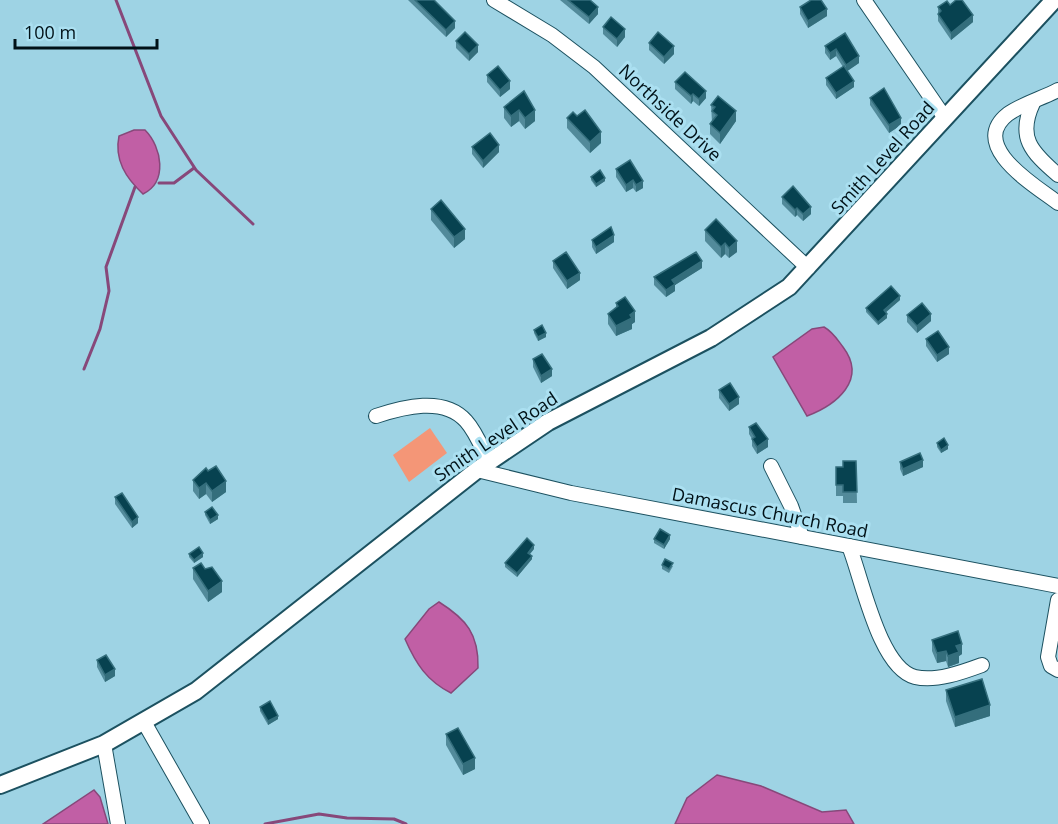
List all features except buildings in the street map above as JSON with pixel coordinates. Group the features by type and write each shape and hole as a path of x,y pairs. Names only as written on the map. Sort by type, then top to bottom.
{"main road":[{"name":"Smith Level Road","path":"0,785 104,744 196,691 483,466 548,422 741,320 789,287 1054,0"}],"street":[{"name":"Northside Drive","path":"494,0 552,35 594,67 808,268"},
{"path":"864,0 945,118"},
{"path":"1058,90 1008,114 999,124 997,147 1010,167 1058,203"},
{"path":"1033,103 1025,119 1025,132 1032,149 1058,174"},
{"path":"376,416 426,406 449,409 468,423 483,466"},
{"name":"Damascus Church Road","path":"483,466 571,493 1058,586"},
{"path":"771,466 791,506 802,537"},
{"path":"849,546 882,640 900,669 916,677 936,677 982,665"},
{"path":"1058,600 1055,631 1048,657 1051,666 1058,670"},
{"path":"144,723 202,824"},
{"path":"104,744 118,824"}],"shaded area":[{"path":"134,130 145,130 151,137 160,164 156,181 151,189 143,194 131,182 118,153 119,136"},
{"path":"824,327 837,338 843,347 850,359 852,370 845,390 838,398 807,416 773,357 812,329"},
{"path":"430,428 447,453 409,482 393,455"},
{"path":"439,602 457,615 469,629 478,656 478,668 451,693 435,683 423,671 405,639 429,609"},
{"path":"717,775 761,786 822,812 846,810 854,824 675,824 687,798"},
{"path":"94,790 100,797 108,824 43,824"}],"waterway":[{"path":"116,0 161,116 196,170 253,224"},
{"path":"159,183 174,183 194,168"},
{"path":"84,369 100,329 109,291 106,267 135,187"},
{"path":"265,824 319,814 347,818 394,819 406,824"}]}
